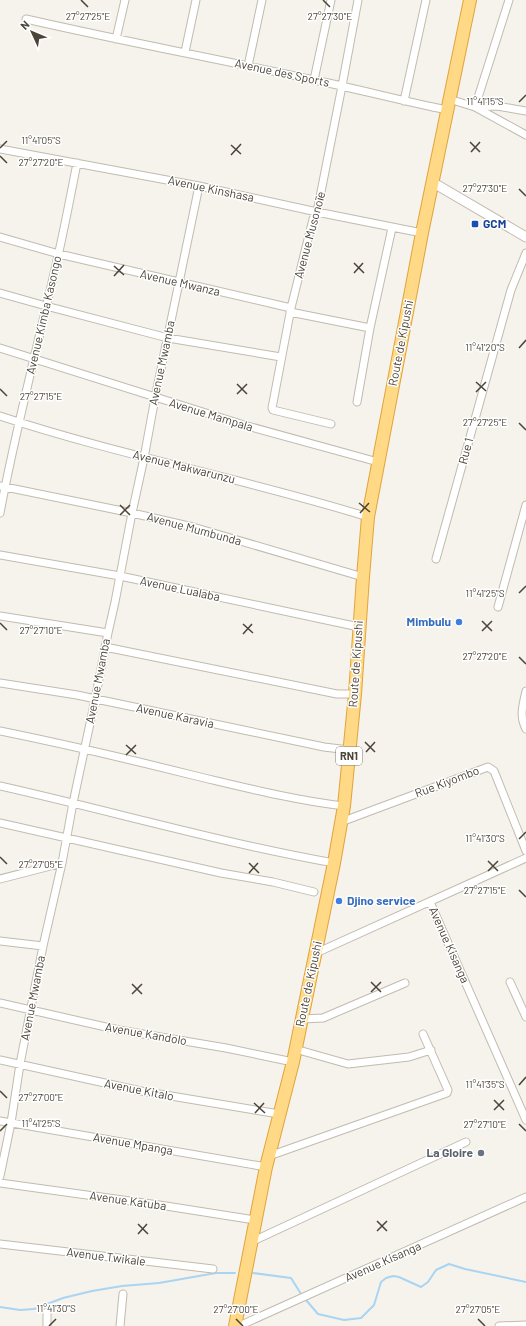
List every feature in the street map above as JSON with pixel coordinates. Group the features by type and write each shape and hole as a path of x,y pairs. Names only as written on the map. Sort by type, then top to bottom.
{"highway":[{"name":"Route de Kipushi","path":"235,1326 255,1220 279,1114 293,1062 334,863 344,806 355,694 362,577 368,517 432,182 470,0"}],"street":[{"path":"116,39 125,0"},
{"path":"185,52 196,0"},
{"path":"248,66 262,0"},
{"path":"314,80 330,0"},
{"name":"Avenue Musonoïe","path":"331,424 272,409 290,310 313,219 317,212 358,0"},
{"path":"404,101 426,0"},
{"path":"509,0 475,107 497,106 526,111"},
{"name":"Avenue des Sports","path":"26,19 342,86 404,101 475,107 526,135"},
{"name":"Avenue Kinshasa","path":"0,149 199,186 392,228 422,233"},
{"name":"Avenue Kimba Kasongo","path":"0,513 2,486 19,422 33,358 59,254 77,163"},
{"path":"432,182 526,236"},
{"name":"Avenue Mwamba","path":"0,1176 43,946 62,863 178,283 199,186"},
{"path":"357,402 370,328 392,228"},
{"name":"Avenue Mwanza","path":"0,237 59,254 370,328"},
{"name":"Rue 1","path":"436,558 510,290 526,253"},
{"path":"0,293 168,338 281,357"},
{"name":"Avenue Mampala","path":"0,348 244,425 378,462"},
{"name":"Avenue Makwarunzu","path":"0,416 144,458 202,471 368,517"},
{"name":"Avenue Mumbunda","path":"2,486 193,527 362,577"},
{"path":"498,607 526,506"},
{"name":"Avenue Lualaba","path":"0,555 120,576 359,627"},
{"path":"0,616 108,633"},
{"path":"105,647 337,694 355,694"},
{"name":"Avenue Karavia","path":"0,683 77,695 324,747 349,750"},
{"path":"526,691 521,718 526,729"},
{"path":"0,731 84,748 272,794 321,804 344,806"},
{"name":"Rue Kiyombo","path":"341,822 488,767 494,771 526,851"},
{"path":"0,786 220,839 294,856 334,863"},
{"path":"0,823 221,873 273,882 314,892"},
{"path":"316,953 526,858"},
{"path":"0,879 62,863"},
{"name":"Avenue Kisanga","path":"430,902 526,1120"},
{"path":"0,941 43,946"},
{"path":"510,982 526,1017"},
{"path":"302,1019 322,1018 405,983"},
{"name":"Avenue Kandolo","path":"0,1003 119,1030 226,1048 293,1062"},
{"path":"268,1162 446,1094 448,1090 423,1034"},
{"path":"295,1049 348,1064 409,1057 431,1050"},
{"name":"Avenue Kitalo","path":"0,1060 141,1090 279,1114"},
{"name":"Avenue Mpanga","path":"0,1121 268,1162"},
{"path":"251,1242 466,1142"},
{"name":"Avenue Katuba","path":"0,1183 255,1220"},
{"name":"Avenue Kisanga","path":"239,1326 526,1197"},
{"name":"Avenue Twikale","path":"0,1244 213,1269"},
{"path":"120,1326 123,1294"},
{"path":"47,1312 47,1326"},
{"path":"499,1326 526,1326"}],"waterway":[{"path":"306,1300 318,1314 344,1320 361,1318 374,1305 381,1282 386,1278 393,1276 399,1277 421,1287 428,1282 436,1270 449,1264 465,1269 526,1282"},
{"path":"0,1307 20,1310 34,1309 63,1298 92,1291 122,1286 159,1283 216,1273 235,1273"},
{"path":"253,1273 291,1278 301,1294"}],"place":[{"name":"GCM","path":"475,224"},
{"name":"Mimbulu","path":"459,622"},
{"name":"Djino service","path":"339,901"},
{"name":"La Gloire","path":"481,1153"}]}
